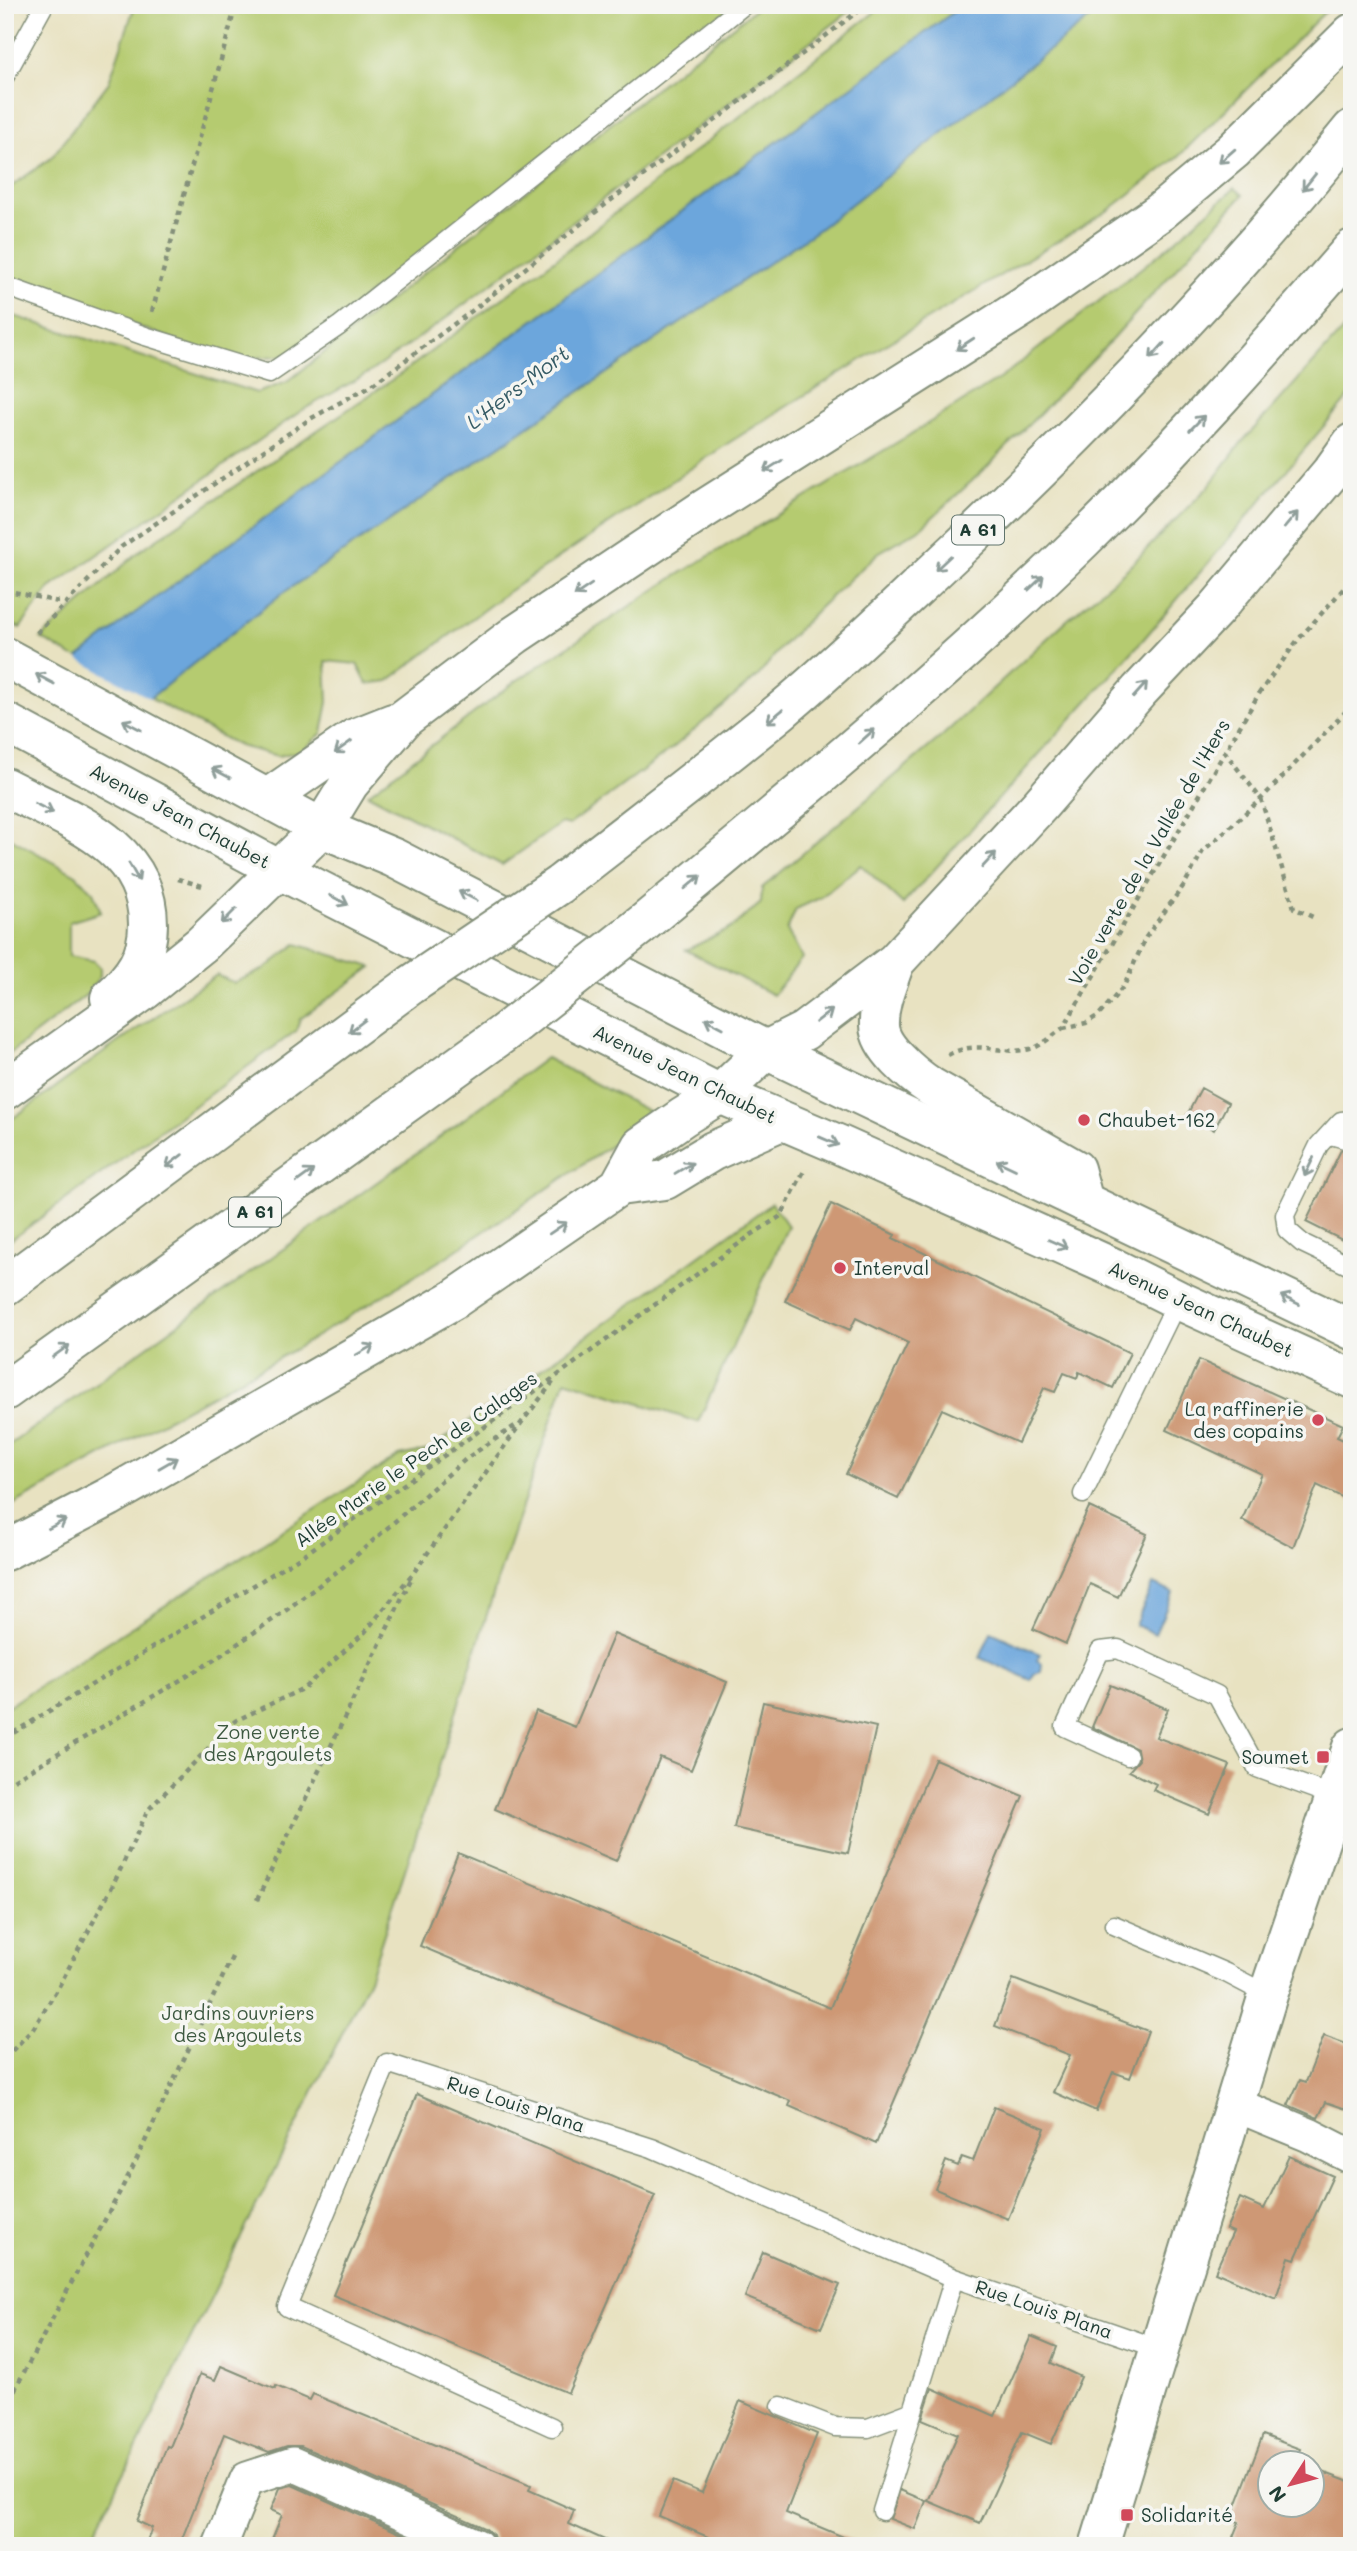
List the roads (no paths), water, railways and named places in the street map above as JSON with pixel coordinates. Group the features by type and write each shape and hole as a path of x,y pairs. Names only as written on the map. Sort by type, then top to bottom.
{"main road":[{"path":"14,1083 145,990 202,944 322,828 349,784 405,718 514,635 704,509 1087,265 1160,212 1233,151 1352,33"},
{"name":"A 61","path":"5,1286 411,985 559,885 781,711 877,626 998,511 1157,352 1294,200 1352,129"},
{"name":"A 61","path":"5,1391 504,1034 640,926 841,759 1083,540 1204,415 1352,249"},
{"path":"5,1551 109,1497 453,1300 619,1186 641,1146 720,1094 766,1050 804,1031 895,962 1216,609 1332,471 1352,443"},
{"path":"19,647 85,700 322,828 394,858 766,1050 1352,1330"},
{"path":"268,798 355,738 405,718"},
{"name":"Avenue Jean Chaubet","path":"20,730 278,869 720,1094 1112,1267 1352,1379"},
{"path":"5,787 113,846 137,875 148,912 144,955 130,980 14,1083"},
{"path":"895,962 881,1003 879,1028 891,1051 931,1087 1075,1169 1084,1202"},
{"path":"619,1186 665,1180 713,1151 781,1121"},
{"path":"1099,2546 1268,1995 1352,1747"}],"street":[{"path":"1236,2105 1297,2130 1352,2157"},
{"path":"220,2546 247,2479 293,2464 477,2546"}],"lane":[{"path":"5,76 44,5"},
{"path":"5,286 145,336 269,374 338,326 744,5"},
{"path":"1352,1120 1340,1121 1320,1145 1285,1215 1287,1230 1302,1243 1352,1266"},
{"path":"1331,1135 1352,1141"},
{"path":"1083,1494 1178,1300"},
{"path":"1128,1756 1065,1727 1100,1651 1118,1648 1217,1695 1257,1768 1336,1797"},
{"path":"1114,1925 1226,1973 1268,1995"},
{"name":"Rue Louis Plana","path":"552,2427 287,2308 387,2063 652,2148 954,2278 1160,2349"},
{"path":"882,2511 954,2278"},
{"path":"781,2406 835,2427 868,2428 913,2411"}],"water":[{"name":"L'Hers-Mort","path":"963,5 1107,5 819,229 280,595 150,698 5,716 131,616"},
{"path":"1153,1584 1173,1593 1155,1634 1135,1625"},
{"path":"991,1632 1040,1654 1037,1660 1042,1664 1041,1672 1034,1674 1031,1680 980,1658"}],"place":[{"name":"Chaubet-162","path":"1084,1120"},
{"name":"Interval","path":"840,1268"},
{"name":"La raffinerie des copains","path":"1318,1420"},
{"name":"Soumet","path":"1323,1757"},
{"name":"Solidarité","path":"1127,2515"}],"park label":[{"name":"Zone verte des Argoulets","path":"268,1743"},
{"name":"Jardins ouvriers des Argoulets","path":"238,2024"}]}
